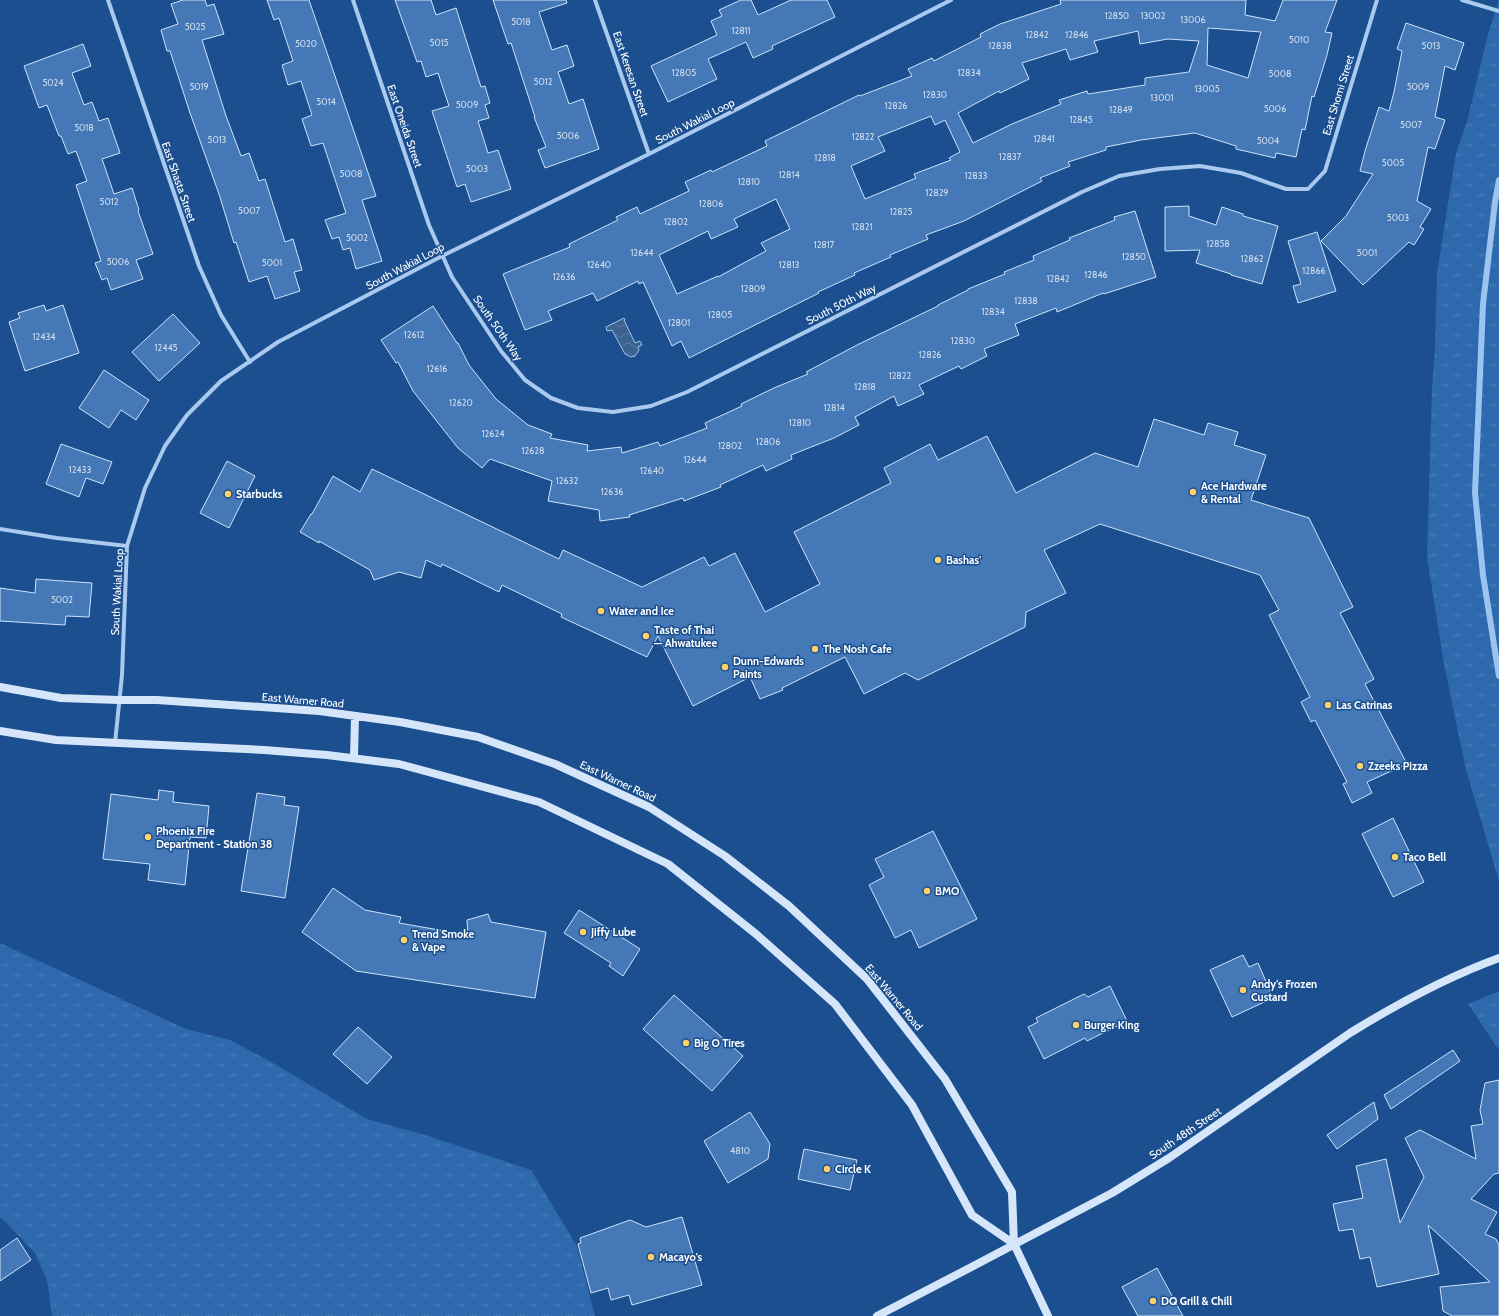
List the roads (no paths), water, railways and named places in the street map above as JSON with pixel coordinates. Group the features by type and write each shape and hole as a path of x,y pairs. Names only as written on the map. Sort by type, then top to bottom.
{"main road":[{"name":"East Warner Road","path":"0,687 61,698 157,700 319,711 400,722 478,737 562,768 649,807 725,856 789,906 867,979 945,1079 1012,1192 1014,1244 1048,1316"},
{"path":"354,758 355,716"},
{"path":"0,730 56,740 264,750 354,758 399,764 539,802 668,864 756,934 835,1004 912,1105 972,1215 1014,1244"},
{"name":"South 48th Street","path":"877,1316 1112,1193 1169,1158 1378,1016 1462,972 1499,958"}],"street":[{"name":"East Shasta Street","path":"108,0 199,266 221,315 250,362"},
{"name":"East Oneida Street","path":"353,0 429,225 442,256"},
{"name":"East Keresan Street","path":"595,0 649,154"},
{"name":"South Wakial Loop","path":"114,743 122,674 127,546 145,488 165,446 187,415 222,381 278,342 442,256 649,154 951,0"},
{"name":"East Shomi Street","path":"1308,189 1324,171 1376,0"},
{"path":"1462,0 1499,11"},
{"name":"South 50th Way","path":"442,256 452,277 501,351 525,380 551,398 571,406 613,412 651,406 687,392 1082,192 1119,176 1160,169 1200,166 1241,173 1286,190 1308,189"},
{"path":"0,529 57,538 127,546"}],"water":[{"path":"624,318 635,343 640,341 642,345 638,347 639,350 635,356 631,357 625,354 612,330 607,331 606,327"}],"waterway":[{"path":"1499,180 1483,304 1475,493 1483,575 1499,676"}],"place":[{"name":"Ace Hardware & Rental","path":"1193,492"},
{"name":"Starbucks","path":"228,494"},
{"name":"Bashas'","path":"938,560"},
{"name":"Water and Ice","path":"601,611"},
{"name":"Taste of Thai — Ahwatukee","path":"646,636"},
{"name":"The Nosh Cafe","path":"815,649"},
{"name":"Dunn-Edwards Paints","path":"725,667"},
{"name":"Las Catrinas","path":"1328,705"},
{"name":"Zzeeks Pizza","path":"1360,766"},
{"name":"Phoenix Fire Department - Station 38","path":"148,837"},
{"name":"Taco Bell","path":"1395,857"},
{"name":"BMO","path":"927,891"},
{"name":"Jiffy Lube","path":"583,932"},
{"name":"Trend Smoke & Vape","path":"404,940"},
{"name":"Andy's Frozen Custard","path":"1243,990"},
{"name":"Burger King","path":"1076,1025"},
{"name":"Big O Tires","path":"686,1043"},
{"name":"Circle K","path":"827,1169"},
{"name":"Macayo's","path":"651,1257"},
{"name":"DQ Grill & Chill","path":"1153,1301"}]}
